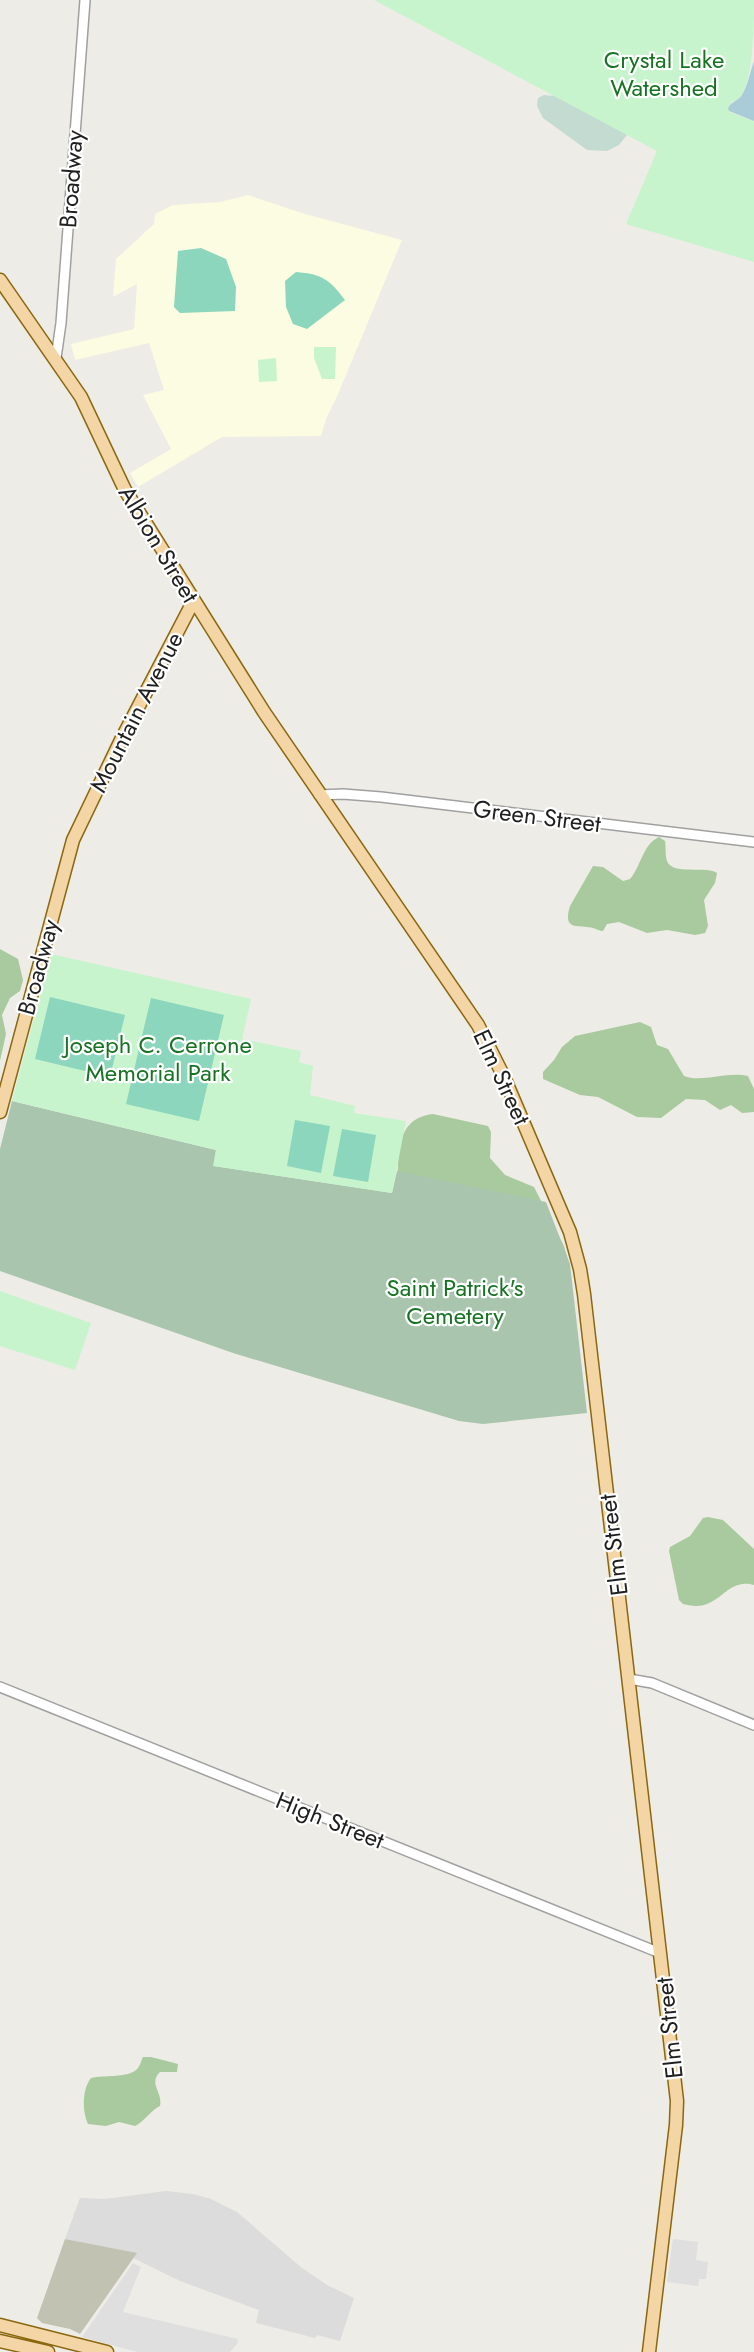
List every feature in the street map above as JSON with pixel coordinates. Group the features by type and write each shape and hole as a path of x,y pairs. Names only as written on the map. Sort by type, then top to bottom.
{"main road":[{"name":"Albion Street","path":"0,280 56,358 88,410 124,490 193,602 323,799"},
{"name":"Mountain Avenue","path":"81,823 193,602"},
{"name":"Elm Street","path":"323,799 478,1025 504,1077 576,1251 583,1286 629,1679 677,2114 649,2352"},
{"name":"Broadway","path":"0,1112 58,892 81,823"},
{"path":"0,2325 65,2347 107,2352"},
{"path":"0,2341 48,2352"}],"street":[{"name":"Broadway","path":"56,358 61,323 85,0"},
{"name":"Green Street","path":"323,799 343,794 381,797 754,842"},
{"path":"629,1679 652,1683 754,1725"},
{"name":"High Street","path":"0,1687 660,1953"}],"shaded area":[{"path":"544,95 563,97 630,131 619,145 607,151 587,150 543,118 537,106 538,98"},
{"path":"248,195 305,214 402,240 326,419 321,436 222,437 138,487 130,473 171,449 143,395 164,390 149,343 75,360 71,344 134,329 137,284 113,297 116,259 154,224 155,214 173,205 220,202"},
{"path":"166,2191 211,2199 237,2212 302,2268 327,2285 354,2298 340,2341 317,2335 315,2338 256,2323 259,2310 180,2281 133,2258 136,2254 65,2239 80,2198 105,2199"},
{"path":"65,2239 137,2253 80,2334 70,2329 42,2323 37,2318"},
{"path":"673,2239 698,2242 696,2260 708,2262 706,2279 699,2279 698,2286 667,2282"},
{"path":"133,2263 141,2267 123,2312 238,2339 237,2344 230,2352 137,2352 82,2337"}],"green space":[{"name":"Crystal Lake Watershed","path":"374,0 754,0 752,52 748,79 739,98 731,102 729,112 754,121 754,262 626,224 657,151"},
{"path":"201,248 226,259 236,287 235,311 180,313 174,307 178,251"},
{"path":"296,272 319,276 334,287 345,300 307,329 293,324 286,307 285,281"},
{"path":"314,347 336,347 335,379 322,379 314,358"},
{"path":"276,358 277,381 259,382 258,360"},
{"path":"659,837 665,841 666,859 670,865 676,868 717,873 715,883 704,900 708,926 705,933 695,935 667,930 647,933 619,922 607,924 603,931 570,923 568,914 570,906 593,866 603,867 623,881 630,879 649,845"},
{"path":"0,949 18,959 23,980 20,991 10,998 2,1015 6,1034 0,1061"},
{"name":"Joseph C. Cerrone Memorial Park","path":"51,954 251,999 242,1039 301,1051 299,1062 313,1066 310,1095 355,1106 354,1113 406,1121 392,1193 213,1166 216,1150 12,1101"},
{"path":"50,997 125,1015 110,1077 35,1059"},
{"path":"151,998 224,1015 199,1121 126,1104"},
{"path":"640,1022 651,1027 657,1045 668,1049 684,1076 698,1078 748,1076 754,1089 754,1112 742,1113 731,1105 720,1110 705,1100 686,1099 661,1118 637,1117 598,1097 580,1095 543,1079 543,1072 562,1047 575,1036"},
{"name":"Saint Patrick's Cemetery","path":"12,1101 216,1150 214,1166 392,1193 397,1171 546,1202 570,1264 587,1413 483,1424 459,1421 233,1353 0,1271 0,1149"},
{"path":"433,1114 488,1126 491,1132 490,1158 505,1175 534,1187 564,1246 567,1257 397,1187 399,1152 405,1131 420,1117"},
{"path":"295,1120 330,1126 321,1173 287,1166"},
{"path":"342,1129 376,1135 368,1182 333,1176"},
{"path":"0,1291 91,1323 75,1370 0,1346"},
{"path":"703,1518 723,1520 754,1549 754,1585 734,1587 704,1605 683,1604 679,1600 670,1547 690,1536"},
{"path":"143,2057 178,2064 177,2072 160,2072 155,2080 160,2096 160,2106 135,2126 119,2122 106,2126 88,2124 84,2101 86,2088 91,2078 132,2073"}],"water":[{"path":"754,61 754,121 729,111 728,108 742,95"}]}
